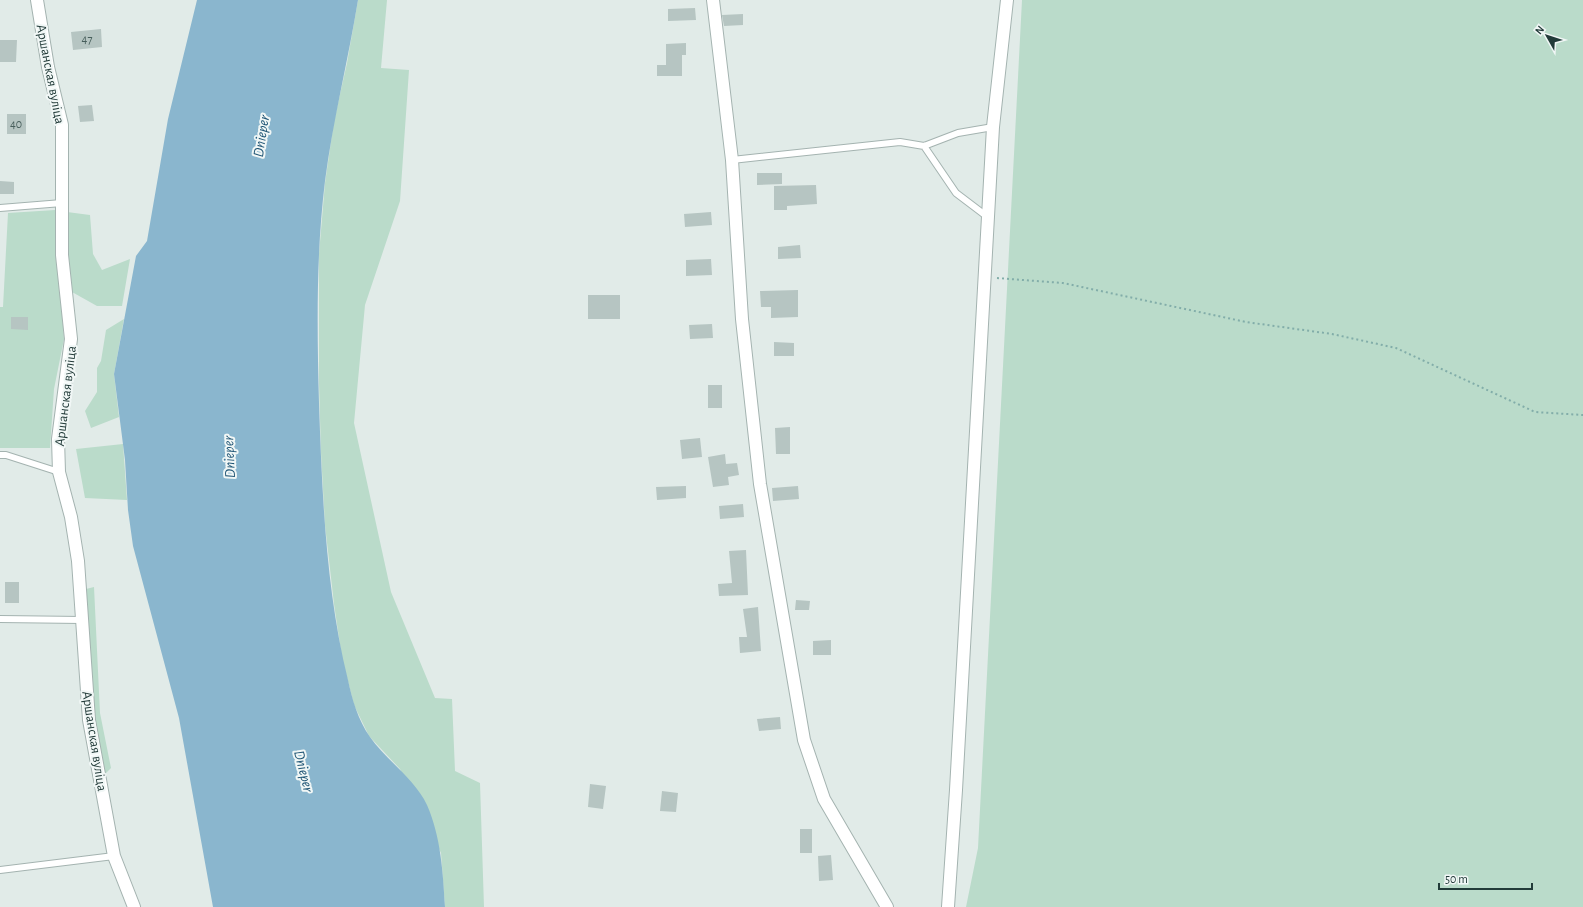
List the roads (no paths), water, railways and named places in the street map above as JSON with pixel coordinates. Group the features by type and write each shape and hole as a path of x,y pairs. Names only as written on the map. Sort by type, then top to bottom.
{"street":[{"name":"Аршанская вуліца","path":"37,0 48,67 62,125 62,255 71,338 58,439 59,472 71,517 78,561 88,720 114,856 134,907"},
{"path":"713,0 732,160 742,319 760,484 804,740 824,799 887,907"},
{"path":"948,907 957,782 986,278 993,127 1007,0"}],"lane":[{"path":"732,160 900,142 924,146 958,133 993,127"},
{"path":"924,146 956,193 989,218"},
{"path":"0,208 62,203"},
{"path":"0,455 6,455 59,472"},
{"path":"0,619 82,620"},
{"path":"0,870 114,856"}],"water":[{"name":"Dnieper","path":"197,0 358,0 328,158 320,236 318,375 326,542 341,647 354,702 362,724 370,737 415,786 427,805 432,817 438,842 445,907 213,907 179,718 133,546 128,510 125,460 114,374 136,256 147,241 168,119"}]}
